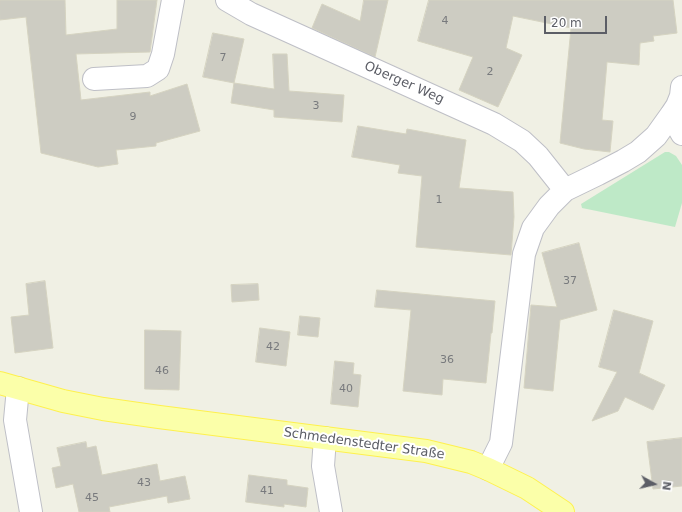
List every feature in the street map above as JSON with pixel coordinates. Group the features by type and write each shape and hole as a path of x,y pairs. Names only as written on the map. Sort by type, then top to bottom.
{"main road":[{"name":"Schmedenstedter Straße","path":"9,386 63,401 103,409 426,451 471,462 488,469 527,488 563,512"}],"street":[{"path":"94,79 147,76 158,69 163,54 173,0"},
{"name":"Oberger Weg","path":"227,0 251,14 494,124 522,141 538,156 564,190"},
{"path":"488,469 501,443 524,254 533,228 549,206 564,190 623,162 638,152 656,136 679,101 682,88"},
{"path":"671,115 682,134"},
{"path":"9,386 31,512"},
{"path":"325,438 323,466 331,512"}],"green space":[{"path":"665,152 669,152 676,156 682,165 682,203 675,227 582,208 581,204"}],"building":[{"path":"0,0 65,0 66,35 117,29 117,0 157,0 150,52 76,54 81,100 150,92 150,96 187,84 200,131 156,143 156,146 116,150 118,164 98,167 41,153 26,17 0,20"},
{"path":"364,0 388,0 375,57 312,28 322,4 360,21"},
{"path":"429,0 673,0 677,33 653,36 654,41 640,43 639,65 607,62 602,120 613,121 610,152 584,149 560,143 571,28 513,16 506,48 522,55 498,107 459,90 473,57 418,41"},
{"path":"213,33 244,39 234,83 203,77"},
{"path":"273,54 287,54 289,91 344,95 342,122 274,117 274,110 231,103 234,83 274,89"},
{"path":"358,126 406,134 407,129 466,140 459,188 513,192 514,217 511,255 416,247 422,176 398,173 400,165 352,157"},
{"path":"579,243 597,310 560,320 553,391 524,388 531,305 557,307 542,253"},
{"path":"45,281 53,348 15,353 11,317 29,315 26,284"},
{"path":"258,284 259,300 232,302 231,285"},
{"path":"377,290 495,301 486,383 443,379 442,395 403,391 411,310 375,307"},
{"path":"614,310 653,321 639,373 665,385 653,410 625,397 618,411 592,421 617,372 599,367"},
{"path":"300,316 320,318 318,337 298,335"},
{"path":"260,328 290,332 286,366 256,362"},
{"path":"145,330 181,331 179,390 145,389"},
{"path":"335,361 354,363 353,374 361,375 358,407 331,404"},
{"path":"682,438 682,486 653,489 647,442"},
{"path":"86,442 87,448 96,446 102,475 157,464 160,481 185,476 190,499 168,503 167,496 109,507 110,512 79,512 73,484 56,488 52,468 61,466 57,448"},
{"path":"249,475 287,480 287,485 308,488 306,507 284,504 284,507 246,502"}]}
